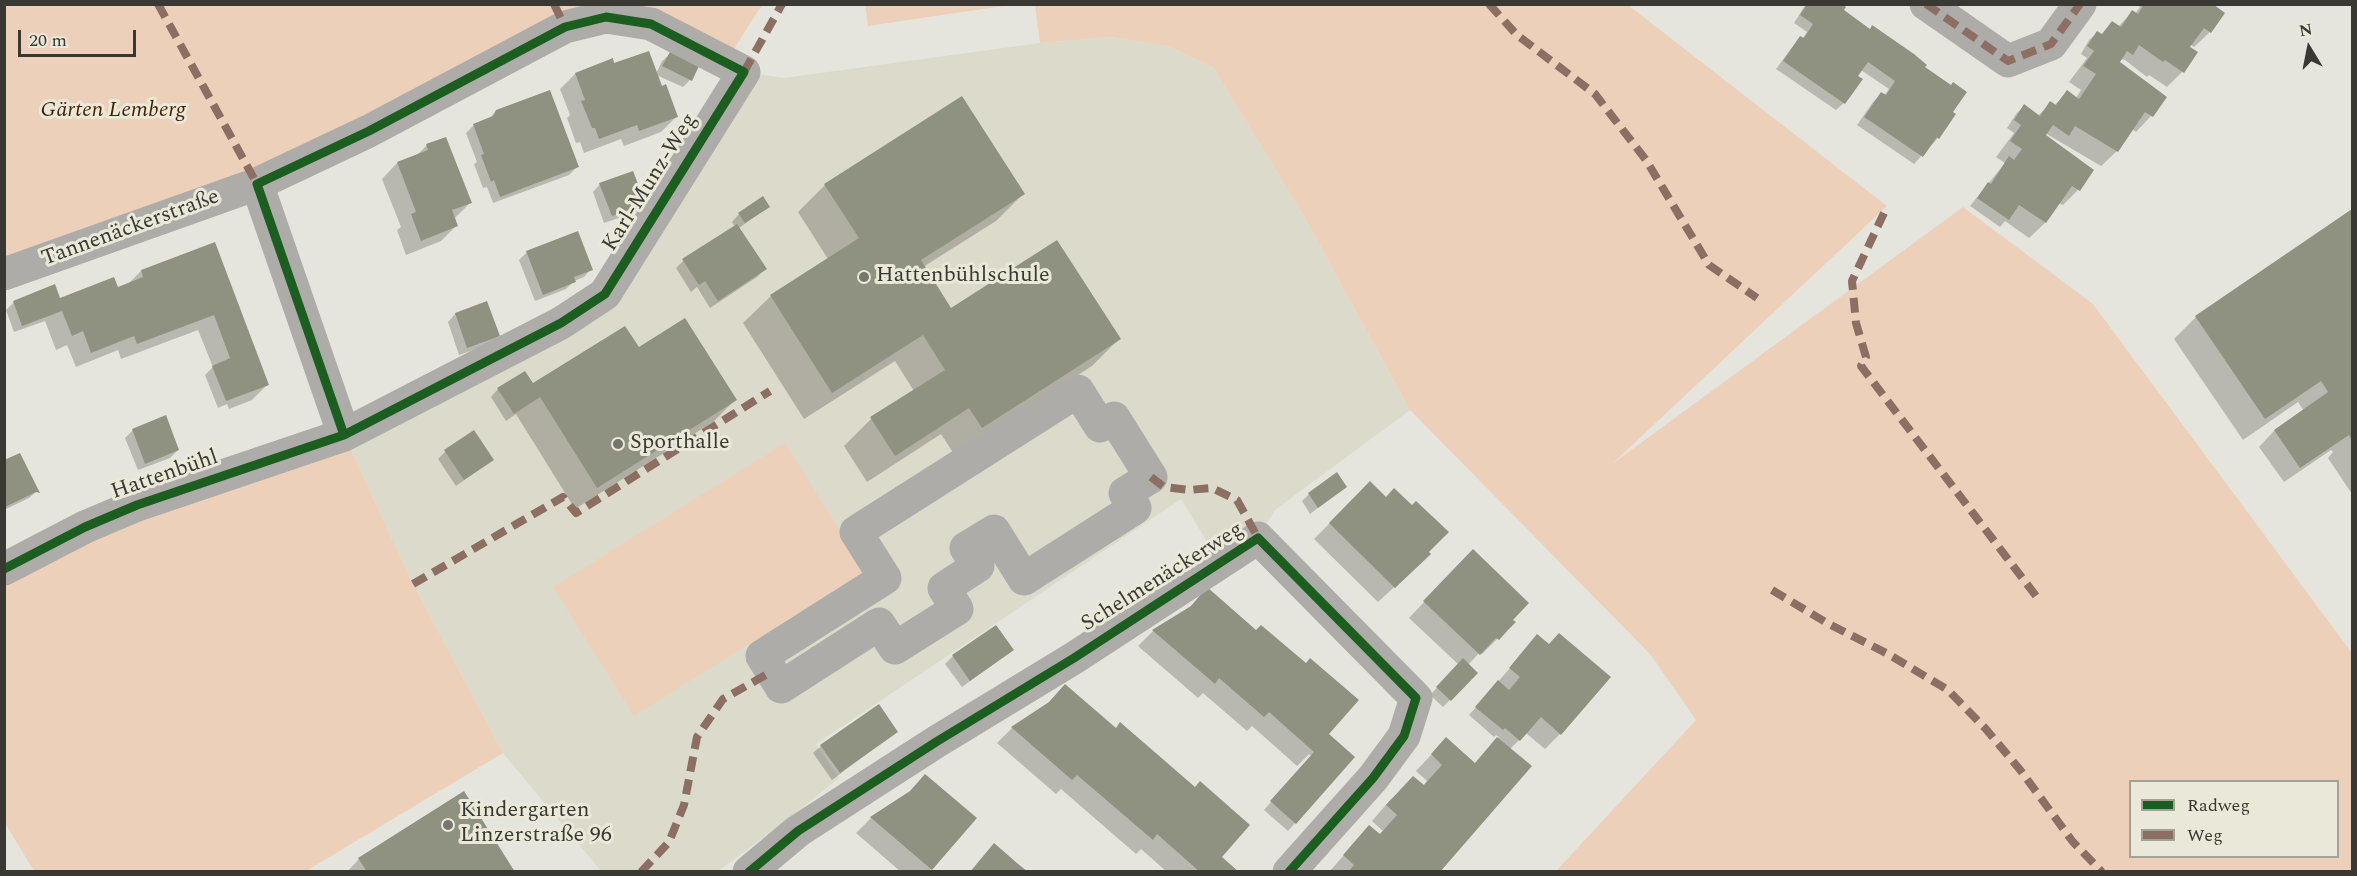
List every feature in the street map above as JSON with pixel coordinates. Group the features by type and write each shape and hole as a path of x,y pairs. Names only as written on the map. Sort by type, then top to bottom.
{"street":[{"path":"1926,4 2008,61 2051,44 2080,4"},
{"name":"Karl-Munz-Weg","path":"257,184 369,131 565,27 606,17 651,24 744,72 605,294 561,324 344,435"},
{"path":"257,184 344,435"},
{"name":"Tannenäckerstraße","path":"4,274 257,184"},
{"path":"1078,391 1100,426 1114,418 1151,477 1125,494 1135,508 1024,579 994,531 966,548 978,566 944,588 957,609 895,648 879,624 781,687 762,656 885,578 856,532 1078,391"},
{"name":"Hattenbühl","path":"4,569 85,526 137,505 344,435"},
{"name":"Schelmenäckerweg","path":"749,872 798,831 936,742 1082,653 1258,537 1416,698 1404,736 1373,778 1289,872"}],"shaded area":[{"path":"1111,37 1167,46 1213,67 1301,211 1410,410 1275,510 1258,538 1220,563 1181,499 816,744 839,778 717,872 601,871 503,753 413,584 344,435 605,294 744,72 784,78 1040,43"}],"green space":[{"path":"865,4 1010,4 1010,5 868,26"},
{"name":"Gärten Lemberg","path":"4,5 586,5 265,171 5,264"},
{"path":"589,5 762,5 732,52"},
{"path":"1035,5 1628,5 1887,206 1612,464 1963,207 2093,304 2352,653 2352,871 1556,871 1696,720 1650,654 1410,410 1301,211 1213,67 1167,46 1111,37 1040,43"},
{"path":"344,435 413,584 503,753 306,871 34,871 5,823 4,569"},
{"path":"785,443 865,571 634,716 553,587"}],"building":[{"path":"1807,4 1842,4 1846,7 1844,10 1870,29 1872,25 1914,54 1927,65 1925,67 1951,85 1953,82 1967,92 1953,112 1956,114 1923,157 1864,117 1881,92 1886,95 1895,81 1868,62 1858,76 1863,79 1845,104 1783,61 1800,36 1804,38 1813,24 1800,15"},
{"path":"2144,4 2213,4 2225,13 2211,33 2204,28 2190,47 2198,52 2184,73 2139,45 2133,55 2127,51 2120,62 2167,97 2153,117 2145,112 2118,152 2075,126 2069,136 2053,125 2046,135 2094,170 2080,191 2072,186 2046,223 2019,205 2009,220 1977,198 1988,182 1991,184 2009,156 2014,160 2022,149 2010,141 2021,125 2014,120 2024,104 2040,116 2050,101 2056,105 2067,90 2079,99 2096,74 2083,66 2094,51 2087,46 2097,31 2102,34 2112,21 2121,27 2132,10 2138,14"},
{"path":"649,51 662,86 666,84 678,117 639,131 637,125 599,139 581,101 585,100 575,73 613,58 614,63"},
{"path":"670,52 699,66 692,81 662,66"},
{"path":"550,90 579,167 500,197 494,180 491,182 481,155 484,154 473,124 493,116 496,110"},
{"name":"Hattenbühlschule","path":"962,96 1025,194 921,260 951,308 1057,240 1121,339 982,428 969,408 895,456 870,417 945,370 923,335 832,393 770,295 859,238 824,184"},
{"path":"446,137 472,203 452,210 458,226 421,241 411,214 416,212 397,162 428,150 426,144"},
{"path":"633,171 646,204 612,216 599,183"},
{"path":"763,196 770,207 745,223 738,213"},
{"path":"2352,209 2352,441 2349,435 2300,468 2274,430 2328,392 2321,381 2265,419 2195,316"},
{"path":"737,224 767,269 718,301 705,281 699,285 682,259"},
{"path":"578,231 593,270 574,277 576,282 543,295 526,251"},
{"path":"215,242 269,385 226,401 212,366 230,358 214,315 137,344 134,336 91,353 83,331 72,336 62,311 22,326 13,301 55,284 60,298 114,277 118,287 143,277 141,270"},
{"path":"487,301 500,336 467,348 455,313"},
{"name":"Sporthalle","path":"685,318 737,400 597,488 540,397 514,414 497,388 525,371 533,383 625,326 639,347"},
{"path":"166,415 179,450 145,464 132,429"},
{"path":"474,430 494,460 464,480 444,450"},
{"path":"20,453 40,493 36,492 5,507 4,460"},
{"path":"1337,472 1347,487 1318,508 1308,493"},
{"path":"1370,481 1386,497 1394,488 1412,505 1416,501 1449,532 1429,552 1431,554 1395,588 1329,523"},
{"path":"1473,549 1529,603 1513,620 1516,622 1480,655 1423,601"},
{"path":"1207,587 1256,630 1261,625 1306,663 1310,658 1359,700 1329,734 1355,757 1296,824 1270,801 1314,752 1269,712 1264,717 1219,678 1215,684 1152,630 1191,606"},
{"path":"996,625 1014,650 970,681 952,655"},
{"path":"1559,633 1611,677 1561,735 1541,717 1520,741 1475,707 1498,680 1509,690 1520,677 1509,668 1537,634 1549,644"},
{"path":"1463,658 1478,673 1451,701 1436,687"},
{"path":"1065,684 1116,728 1120,722 1195,787 1200,781 1250,825 1222,857 1239,872 1200,872 1157,834 1153,840 1077,775 1072,780 1011,727 1049,702"},
{"path":"879,704 898,732 840,773 820,745"},
{"path":"1446,737 1475,763 1497,737 1532,766 1440,872 1348,872 1354,865 1343,855 1369,825 1380,834 1397,815 1386,805 1413,776 1424,785 1442,765 1431,754"},
{"path":"925,774 977,818 932,870 870,817 910,791"},
{"name":"Kindergarten Linzerstraße 96","path":"464,791 515,872 367,872 358,858"},
{"path":"994,843 1017,863 1028,872 970,872"}],"marked path":[{"path":"158,4 257,184"},
{"path":"554,4 565,27"},
{"path":"744,72 782,4"},
{"path":"1489,4 1517,35 1595,94 1646,160 1709,265 1757,298"},
{"path":"1926,4 2008,61 2051,44 2080,4"},
{"path":"1884,213 1852,281 1856,323 1866,357 1861,366 2036,596"},
{"path":"413,584 563,497 576,513 770,391"},
{"path":"1151,477 1164,487 1189,490 1212,488 1237,500 1258,538"},
{"path":"1772,590 1948,690 1985,728 2021,771 2073,842 2102,872"},
{"path":"641,872 669,842 684,805 697,737 723,699 771,672"}],"cycle path":[{"path":"4,569 85,527 137,505 344,435 561,323 605,294 744,72 651,24 606,17 565,27 369,131 257,184 344,435"},
{"path":"749,872 798,831 936,742 1074,658 1258,538 1416,698 1404,736 1373,778 1289,872"}],"place":[{"name":"Hattenbühlschule","path":"864,277"},
{"name":"Sporthalle","path":"618,444"},
{"name":"Kindergarten Linzerstraße 96","path":"448,825"}]}
